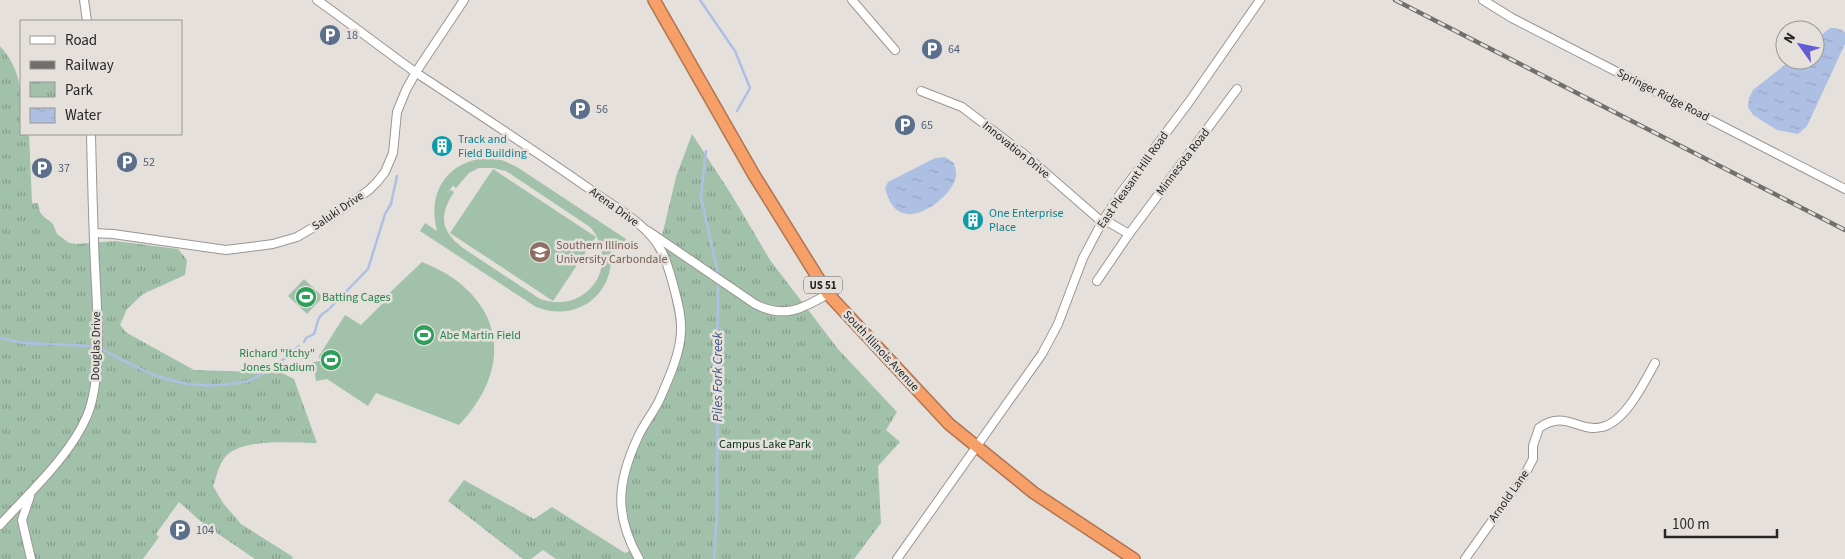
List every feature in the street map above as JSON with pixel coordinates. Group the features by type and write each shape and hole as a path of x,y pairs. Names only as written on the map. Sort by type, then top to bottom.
{"highway":[{"name":"South Illinois Avenue","path":"654,0 754,175 828,294 949,424 1009,475 1134,559"}],"street":[{"path":"84,0 87,20"},
{"name":"Arena Drive","path":"317,0 416,72 551,162 640,225 661,251 680,308 681,334 674,363 658,402 639,436 624,477 620,507 622,520 633,549 639,559"},
{"name":"Saluki Drive","path":"94,233 226,250 272,244 297,237 331,217 369,190 385,172 393,153 397,112 416,72 464,0"},
{"path":"852,0 895,50"},
{"name":"East Pleasant Hill Road","path":"897,559 1042,354 1058,324 1083,258 1102,222 1260,0"},
{"name":"Springer Ridge Road","path":"1483,0 1512,18 1845,189"},
{"name":"Minnesota Road","path":"1097,281 1129,234 1236,89"},
{"name":"Innovation Drive","path":"921,91 962,107 1024,154 1102,222"},
{"name":"Douglas Drive","path":"0,525 31,494 78,433 86,418 94,394 97,367 97,310 91,135"},
{"path":"1102,222 1110,223 1129,234"},
{"path":"640,225 755,304 767,310 790,312 828,294"},
{"name":"Arnold Lane","path":"1465,559 1524,476 1533,459 1533,446 1539,428 1551,421 1561,420 1592,428 1601,428 1609,424 1633,400 1656,364"},
{"path":"30,559 22,520 31,494"}],"green space":[{"path":"0,46 14,67 18,77 20,87 20,135 29,135 32,203 38,203 40,212 53,224 57,234 69,243 77,244 115,241 178,249 187,260 185,275 143,294 127,309 120,325 127,333 194,370 282,373 294,379 317,443 271,442 237,449 228,454 222,461 213,486 223,503 241,524 293,557 292,559 255,559 205,525 179,502 156,534 159,537 143,559 0,559"},
{"name":"Campus Lake Park","path":"692,134 731,194 770,260 838,349 897,412 886,430 900,442 878,466 881,523 854,559 556,559 543,550 531,559 523,559 448,501 464,480 534,519 552,507 625,553 633,549 622,520 628,462 658,402 681,334 661,240 676,177"},
{"path":"486,158 502,160 517,167 626,239 621,247 609,240 611,257 609,273 604,287 595,298 583,306 569,311 553,311 536,307 420,231 425,223 437,231 435,204 443,182 450,173 472,161","holes":["479,168 493,168 506,171 590,227 599,242 602,257 601,271 595,283 585,293 572,300 557,302 540,299 455,242 446,229 444,222 446,208 454,192 451,190 448,193 454,184 453,186 456,188 469,173"]},
{"path":"493,169 596,237 553,301 450,233"},
{"name":"Abe Martin Field","path":"422,262 449,275 469,292 484,311 492,332 494,354 489,378 478,401 459,425 376,393 368,406 327,379 316,381 313,362 320,361 319,356 345,315 361,325 383,303 381,301"},
{"name":"Batting Cages","path":"304,279 323,297 307,314 288,296"}],"water":[{"path":"1830,28 1843,31 1845,33 1845,44 1807,126 1798,134 1777,130 1753,115 1748,107 1749,98 1753,90 1778,70 1825,70 1825,32"},
{"path":"945,157 954,163 956,175 950,190 944,197 919,213 903,213 893,206 885,188 888,182 935,158"}],"waterway":[{"name":"Piles Fork Creek","path":"700,0 735,51 750,88 737,111"},
{"name":"Piles Fork Creek","path":"706,151 701,197 718,274"},
{"path":"330,308 368,269 385,214 391,204 397,176"},
{"name":"Piles Fork Creek","path":"714,559 717,510 718,285"},
{"path":"304,342 306,338 314,334 319,318 328,310"},
{"path":"0,338 23,343 92,346"},
{"path":"102,349 162,378 194,385 211,385 244,382 255,378 275,366 299,346"}],"railway":[{"path":"1395,0 1845,230"}],"place":[{"name":"18","path":"330,35"},
{"name":"64","path":"932,49"},
{"name":"56","path":"580,109"},
{"name":"65","path":"905,125"},
{"name":"Track and Field Building","path":"442,146"},
{"name":"52","path":"127,162"},
{"name":"37","path":"42,168"},
{"name":"One Enterprise Place","path":"973,220"},
{"name":"Southern Illinois University Carbondale","path":"540,252"},
{"name":"Batting Cages","path":"306,297"},
{"name":"Abe Martin Field","path":"424,335"},
{"name":"Richard \"Itchy\" Jones Stadium","path":"331,360"},
{"name":"104","path":"180,530"}]}
